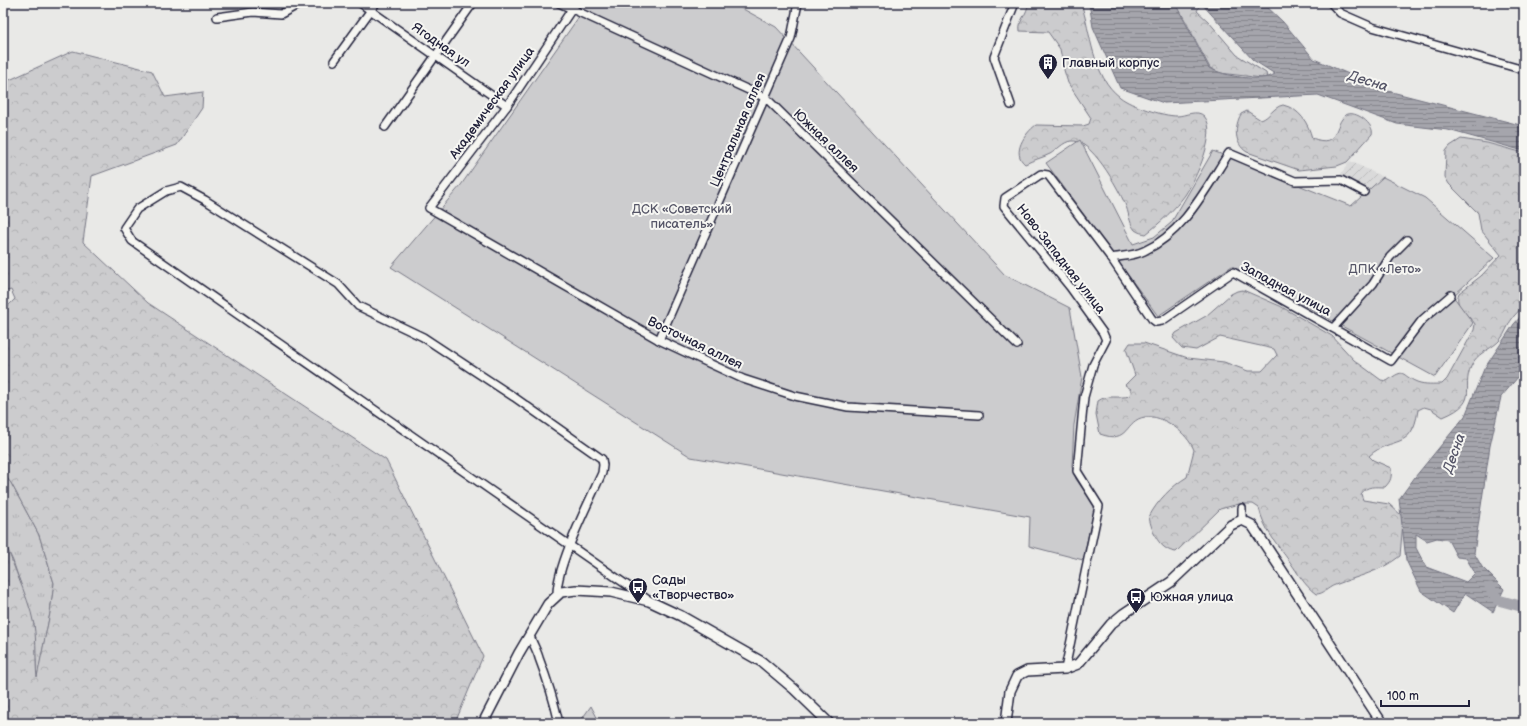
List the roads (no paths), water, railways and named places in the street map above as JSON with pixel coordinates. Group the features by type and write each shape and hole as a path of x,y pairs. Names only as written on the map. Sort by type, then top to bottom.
{"street":[{"path":"217,17 253,12 281,14 301,3"},
{"name":"Ягодная ул","path":"360,3 507,106"},
{"path":"334,61 376,3"},
{"path":"385,127 473,3"},
{"name":"Южная аллея","path":"559,3 766,98 1018,345"},
{"name":"Академическая улица","path":"429,208 507,106 575,11 576,3"},
{"name":"Центральная аллея","path":"659,340 791,38 798,3"},
{"path":"1011,105 994,57 1015,3"},
{"path":"1331,3 1340,13 1372,27 1524,70"},
{"path":"1111,258 1142,252 1157,244 1182,222 1229,152 1295,181 1341,180 1364,192"},
{"name":"Ново-Западная улица","path":"1065,669 1099,506 1077,470 1084,397 1093,365 1106,340 1103,333 1070,287 1004,206 1005,198 1041,174 1048,175 1111,258"},
{"path":"557,595 558,577 571,546 602,473 602,459 514,397 423,337 358,306 338,284 181,187 166,191 137,209 124,228 132,240 571,546 649,601 721,638 762,662 794,689 829,723"},
{"name":"Восточная аллея","path":"429,208 659,340 743,379 795,396 848,407 979,415"},
{"path":"1333,328 1373,284 1390,257 1407,240"},
{"name":"Западная улица","path":"1111,258 1156,322 1162,321 1233,272 1391,361 1422,320 1451,295"},
{"path":"1242,508 1242,520"},
{"path":"1006,723 1010,691 1017,676 1027,671 1065,669 1078,664 1084,659 1112,624 1123,614 1171,582 1231,525 1242,520"},
{"path":"1242,520 1252,525 1382,723"},
{"path":"483,723 530,635 548,604 557,595 566,591 576,590 612,592 649,601"},
{"path":"530,635 539,656 549,690 555,704 559,723"}],"water":[{"path":"1089,3 1175,3 1209,68 1233,76 1261,78 1269,77 1275,74 1253,60 1201,3 1263,3 1283,22 1314,59 1388,91 1524,126 1524,151 1448,130 1397,124 1318,95 1164,103 1120,88 1093,27"},
{"path":"1524,313 1524,370 1501,397 1490,446 1474,553 1482,567 1504,589 1493,612 1465,593 1453,613 1421,591 1406,560 1399,499 1465,416 1484,369 1514,324","holes":["1416,534 1427,541 1437,538 1448,540 1457,557 1466,558 1475,573 1466,582 1426,567 1416,548"]}],"waterway":[{"name":"Десна","path":"1490,588 1498,600 1524,607"}],"place":[{"name":"Главный корпус","path":"1048,80"},
{"name":"Сады «Творчество»","path":"638,604"},
{"name":"Южная улица","path":"1136,614"}],"park label":[{"name":"ДСК «Советский писатель»","path":"682,216"},
{"name":"ДПК «Лето»","path":"1385,269"}]}
